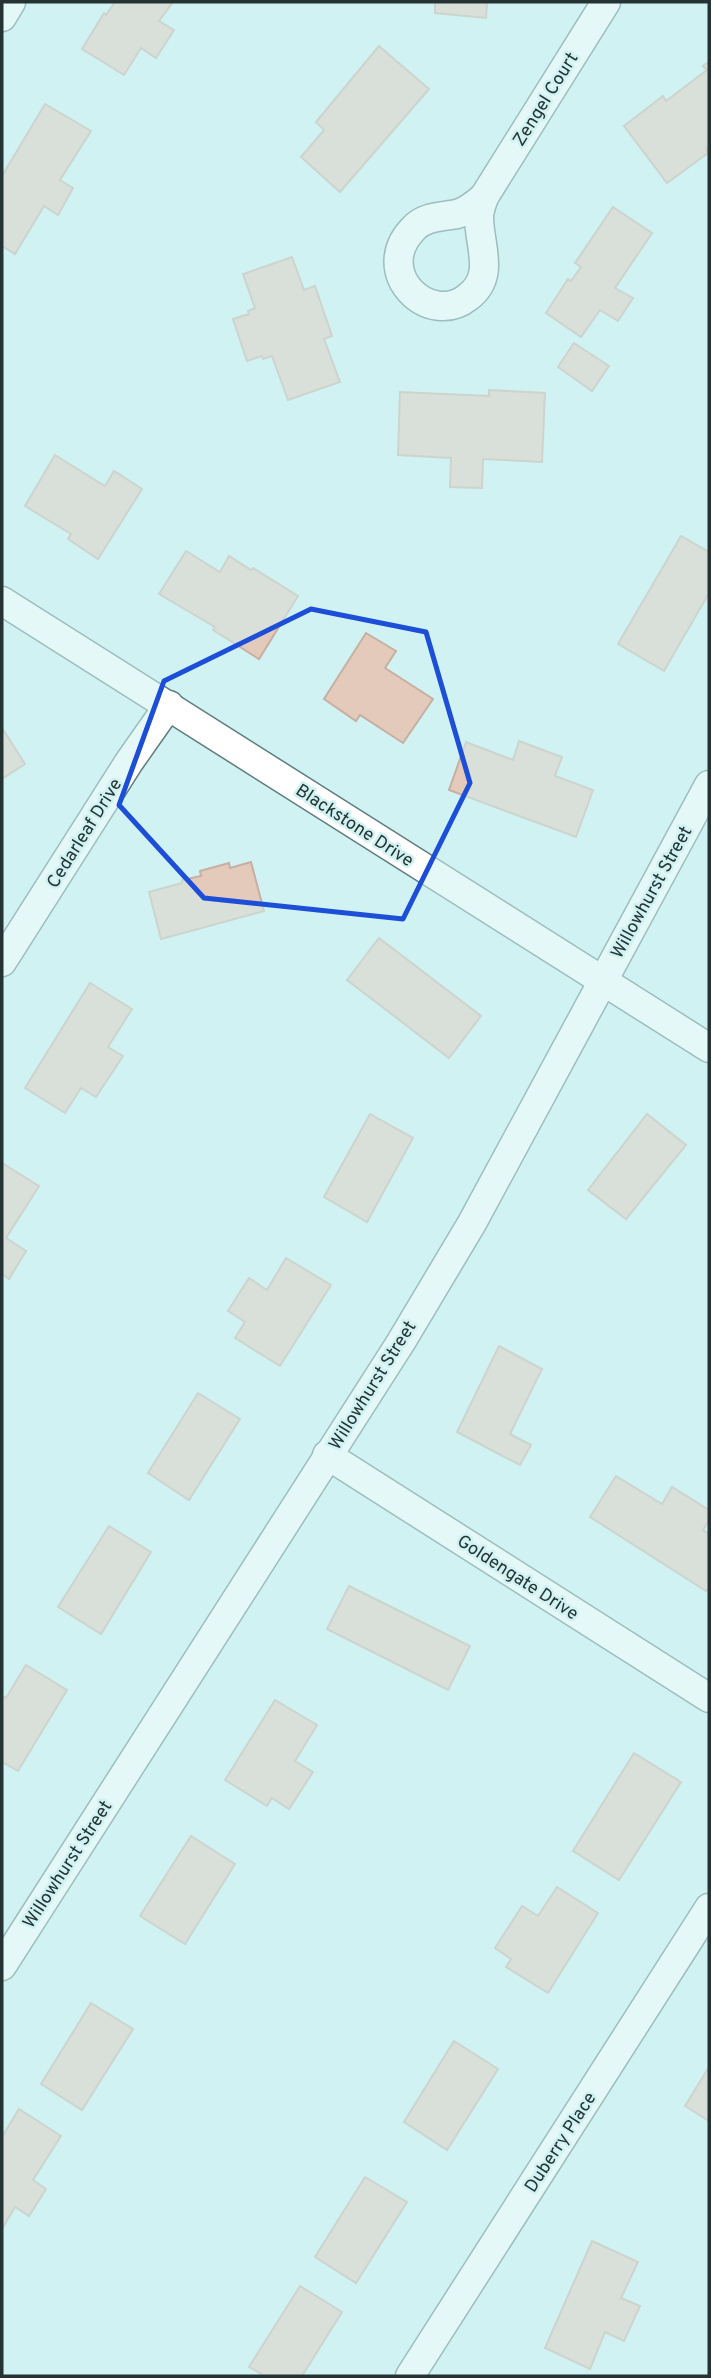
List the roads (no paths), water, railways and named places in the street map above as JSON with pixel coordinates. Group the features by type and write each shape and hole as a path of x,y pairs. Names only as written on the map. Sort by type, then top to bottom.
{"street":[{"path":"2,17 11,2"},
{"name":"Zengel Court","path":"484,197 606,2"},
{"name":"Blackstone Drive","path":"2,601 709,1048"},
{"name":"Cedarleaf Drive","path":"2,962 129,762 169,705"},
{"name":"Willowhurst Street","path":"2,1966 401,1342 472,1223 709,785"},
{"name":"Goldengate Drive","path":"327,1455 709,1698"},
{"name":"Duberry Place","path":"417,2374 709,1908"}]}
